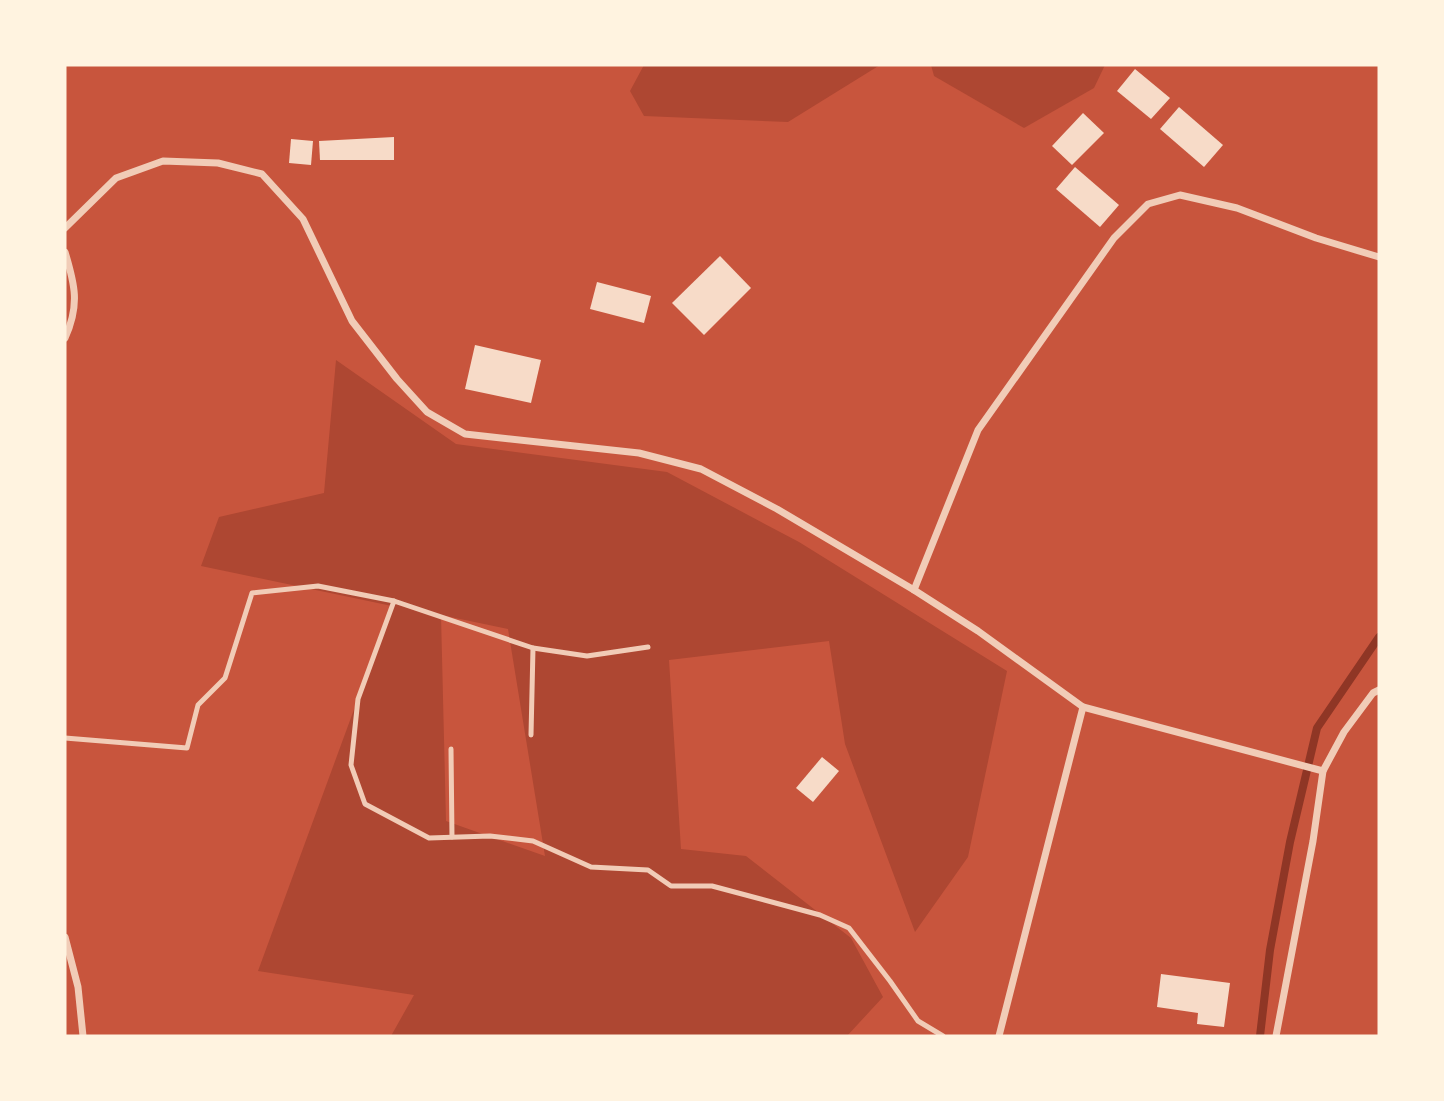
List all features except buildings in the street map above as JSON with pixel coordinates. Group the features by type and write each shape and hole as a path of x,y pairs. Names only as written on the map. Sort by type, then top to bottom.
{"street":[{"path":"65,228 116,178 163,161 218,163 262,174 303,219 352,321 397,379 427,412 465,434 639,453 701,469 776,509 914,590 978,631 1083,707 1323,771"},
{"path":"914,590 978,430 1114,238 1148,204 1180,195 1237,208 1316,238 1379,257"},
{"path":"65,252 76,289 72,321 65,338"},
{"path":"1276,1036 1313,841 1323,771 1344,732 1373,693 1379,690"},
{"path":"999,1036 1083,707"},
{"path":"65,937 78,987 83,1036"}],"lane":[{"path":"65,738 187,748 198,705 226,678 252,593 318,586 394,601 533,648 587,656 648,647"},
{"path":"394,601 358,699 351,765 365,804 429,838 490,836 533,841 590,867 648,870 671,886 712,886 820,915 849,928 918,1021 943,1036"},
{"path":"531,735 533,648"},
{"path":"451,749 452,837"}],"shaded area":[{"path":"644,65 880,65 788,122 644,116 630,91"},
{"path":"931,65 1105,65 1094,88 1024,128 934,76"},
{"path":"336,360 456,444 667,472 799,542 1007,671 968,857 915,932 845,744 829,641 669,660 681,849 746,856 851,938 883,997 847,1036 391,1036 414,995 258,971 392,606 201,566 219,517 324,493","holes":["441,615 508,629 545,856 446,821"]}],"waterway":[{"path":"1260,1036 1270,950 1290,842 1317,728 1379,637"}]}
